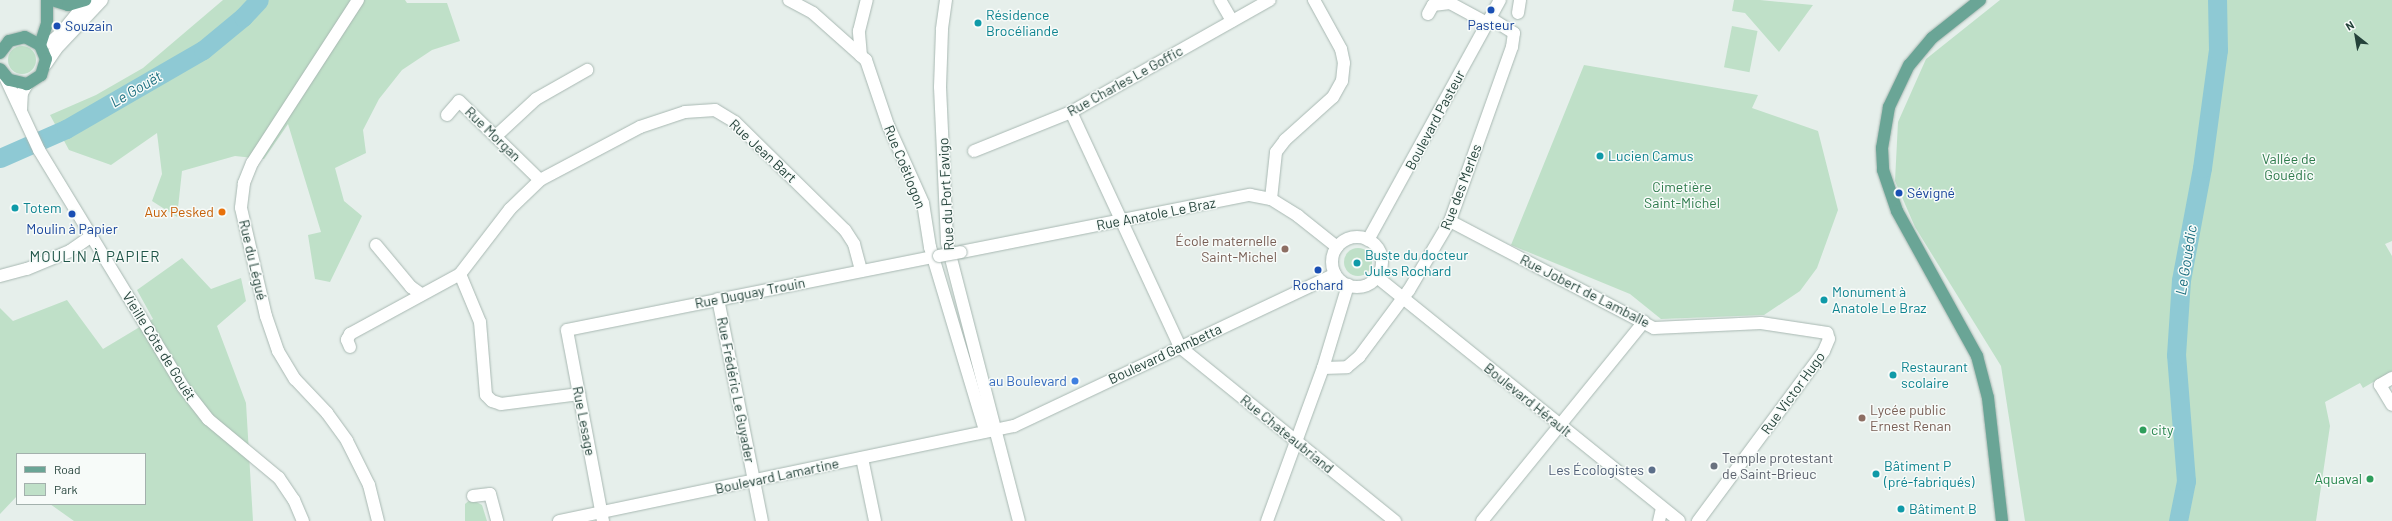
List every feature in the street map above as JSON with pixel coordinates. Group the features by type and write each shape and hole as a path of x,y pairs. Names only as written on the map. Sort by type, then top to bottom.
{"main road":[{"path":"40,45 48,15 47,0"},
{"path":"52,0 68,5 85,0"},
{"path":"1975,1 1932,38 1909,65 1889,107 1882,156 1889,193 1897,211 1977,356 1988,398 2002,521"},
{"path":"0,53 4,42 25,37 48,15"},
{"path":"3,73 13,82 27,84 38,79 46,64 45,54 40,45 25,37"}],"street":[{"path":"40,45 52,41 61,33 88,0"},
{"path":"46,64 102,0"},
{"name":"Rue du Légué","path":"358,0 252,163 244,183 242,208 266,316 278,351 295,379 328,413 347,441 369,485 378,521"},
{"name":"Rue Coëtlogon","path":"789,0 813,13 866,60 888,125 922,203 984,427 994,431"},
{"path":"861,56 859,31 867,0"},
{"name":"Rue du Port Favigo","path":"946,0 942,30 940,87 947,243 995,421 994,431 1019,521"},
{"path":"1220,0 1232,21"},
{"name":"Rue Charles Le Goffic","path":"974,151 1071,112 1270,0"},
{"path":"1271,199 1276,152 1285,140 1333,97 1342,81 1344,63 1341,49 1314,0"},
{"name":"Boulevard Pasteur","path":"1368,240 1500,0"},
{"path":"1518,13 1520,0"},
{"path":"1428,14 1433,5 1450,3 1489,21"},
{"name":"Rue des Merles","path":"1323,368 1347,367 1354,362 1402,300 1450,221 1512,47 1514,33 1489,21"},
{"path":"496,136 536,99 587,70"},
{"name":"Vieille Côte de Gouët","path":"3,73 39,150 183,388 208,419 279,478 294,500 303,521"},
{"path":"21,111 22,93 27,84"},
{"name":"Rue Morgan","path":"447,115 459,101 540,180"},
{"name":"Rue Jean Bart","path":"460,274 510,209 540,180 640,127 685,112 716,110 735,122 846,230 854,244 861,271"},
{"path":"1071,112 1180,347"},
{"name":"Rue Anatole Le Braz","path":"936,257 1250,195 1271,199 1298,216 1337,247"},
{"name":"Rue Jobert de Lamballe","path":"1450,221 1654,328 1762,323 1826,336"},
{"path":"0,276 27,269 55,257 90,236"},
{"path":"1352,238 1368,240 1374,244 1381,256 1381,270 1377,277 1364,286 1348,285 1336,274 1333,260 1337,247 1352,238"},
{"path":"376,245 411,287 421,294"},
{"name":"Rue Duguay Trouin","path":"567,330 936,257"},
{"path":"350,347 347,340 350,334 460,274 480,322 486,394 492,401 501,404 579,394"},
{"name":"Boulevard Gambetta","path":"994,431 1014,426 1336,274"},
{"name":"Boulevard Hérault","path":"1377,277 1402,300 1679,521"},
{"path":"1267,521 1295,440 1323,368 1348,285"},
{"name":"Rue Frédéric Le Guyader","path":"718,299 762,521"},
{"path":"1482,521 1644,322"},
{"name":"Rue Lesage","path":"567,330 602,517"},
{"name":"Rue Victor Hugo","path":"1698,521 1812,368 1826,336"},
{"name":"Rue Chateaubriand","path":"1180,347 1394,521"},
{"path":"2392,378 2380,385 2392,404"},
{"name":"Boulevard Lamartine","path":"559,521 602,517 754,480 994,431"},
{"path":"862,458 875,521"},
{"path":"472,496 490,494 498,521"},
{"path":"1659,521 1662,508"}],"green space":[{"path":"223,0 405,0 407,3 447,3 460,41 432,50 402,70 379,99 363,130 366,153 335,168 344,201 362,216 330,282 315,279 308,235 321,232 288,124 264,159 235,156 182,171 177,217 152,201 162,174 157,133 111,165 69,150 50,115 96,95 143,68"},
{"path":"1734,0 1760,0 1813,5 1779,52 1745,13 1732,11"},
{"name":"Vallée de Gouédic","path":"2000,0 2392,0 2392,241 2385,244 2392,256 2392,371 2363,388 2360,383 2325,402 2330,426 2316,521 2025,521 2001,366 1915,227 1895,181 1898,122 1926,59"},
{"path":"1732,26 1758,31 1750,72 1724,67"},
{"path":"22,46 32,50 36,60 32,70 22,74 12,70 8,60 12,50"},
{"name":"Cimetière Saint-Michel","path":"1584,65 1758,95 1752,108 1818,131 1838,210 1817,268 1800,291 1764,315 1661,319 1630,294 1511,245"},
{"path":"1358,248 1368,252 1372,262 1368,272 1358,276 1348,272 1344,262 1348,252"},
{"path":"182,258 211,289 241,278 246,301 217,326 246,403 253,521 74,521 51,505 146,505 146,453 16,453 16,497 0,514 0,308 13,321 67,300 103,349 153,319 137,290"},
{"path":"471,499 482,505 487,521 465,521 465,504"}],"waterway":[{"name":"Le Gouët","path":"0,158 66,129 203,50 243,17 259,0"},
{"name":"Le Gouédic","path":"2178,521 2186,481 2176,355 2181,280 2202,168 2218,50 2217,0"}],"place":[{"name":"Pasteur","path":"1491,10"},
{"name":"Résidence Brocéliande","path":"978,23"},
{"name":"Souzain","path":"57,26"},
{"name":"Lucien Camus","path":"1600,156"},
{"name":"Sévigné","path":"1899,193"},
{"name":"Totem","path":"15,208"},
{"name":"Aux Pesked","path":"222,212"},
{"name":"Moulin à Papier","path":"72,214"},
{"name":"École maternelle Saint-Michel","path":"1285,249"},
{"name":"Buste du docteur Jules Rochard","path":"1357,263"},
{"name":"Rochard","path":"1318,270"},
{"name":"Monument à Anatole Le Braz","path":"1824,300"},
{"name":"Restaurant scolaire","path":"1893,375"},
{"name":"au Boulevard","path":"1075,381"},
{"name":"Lycée public Ernest Renan","path":"1862,418"},
{"name":"city","path":"2143,430"},
{"name":"Temple protestant de Saint-Brieuc","path":"1714,466"},
{"name":"Les Écologistes","path":"1652,470"},
{"name":"Bâtiment P (pré-fabriqués)","path":"1876,474"},
{"name":"Aquaval","path":"2370,479"},
{"name":"Bâtiment B","path":"1901,509"}],"district":[{"name":"MOULIN À PAPIER","path":"95,257"}]}
